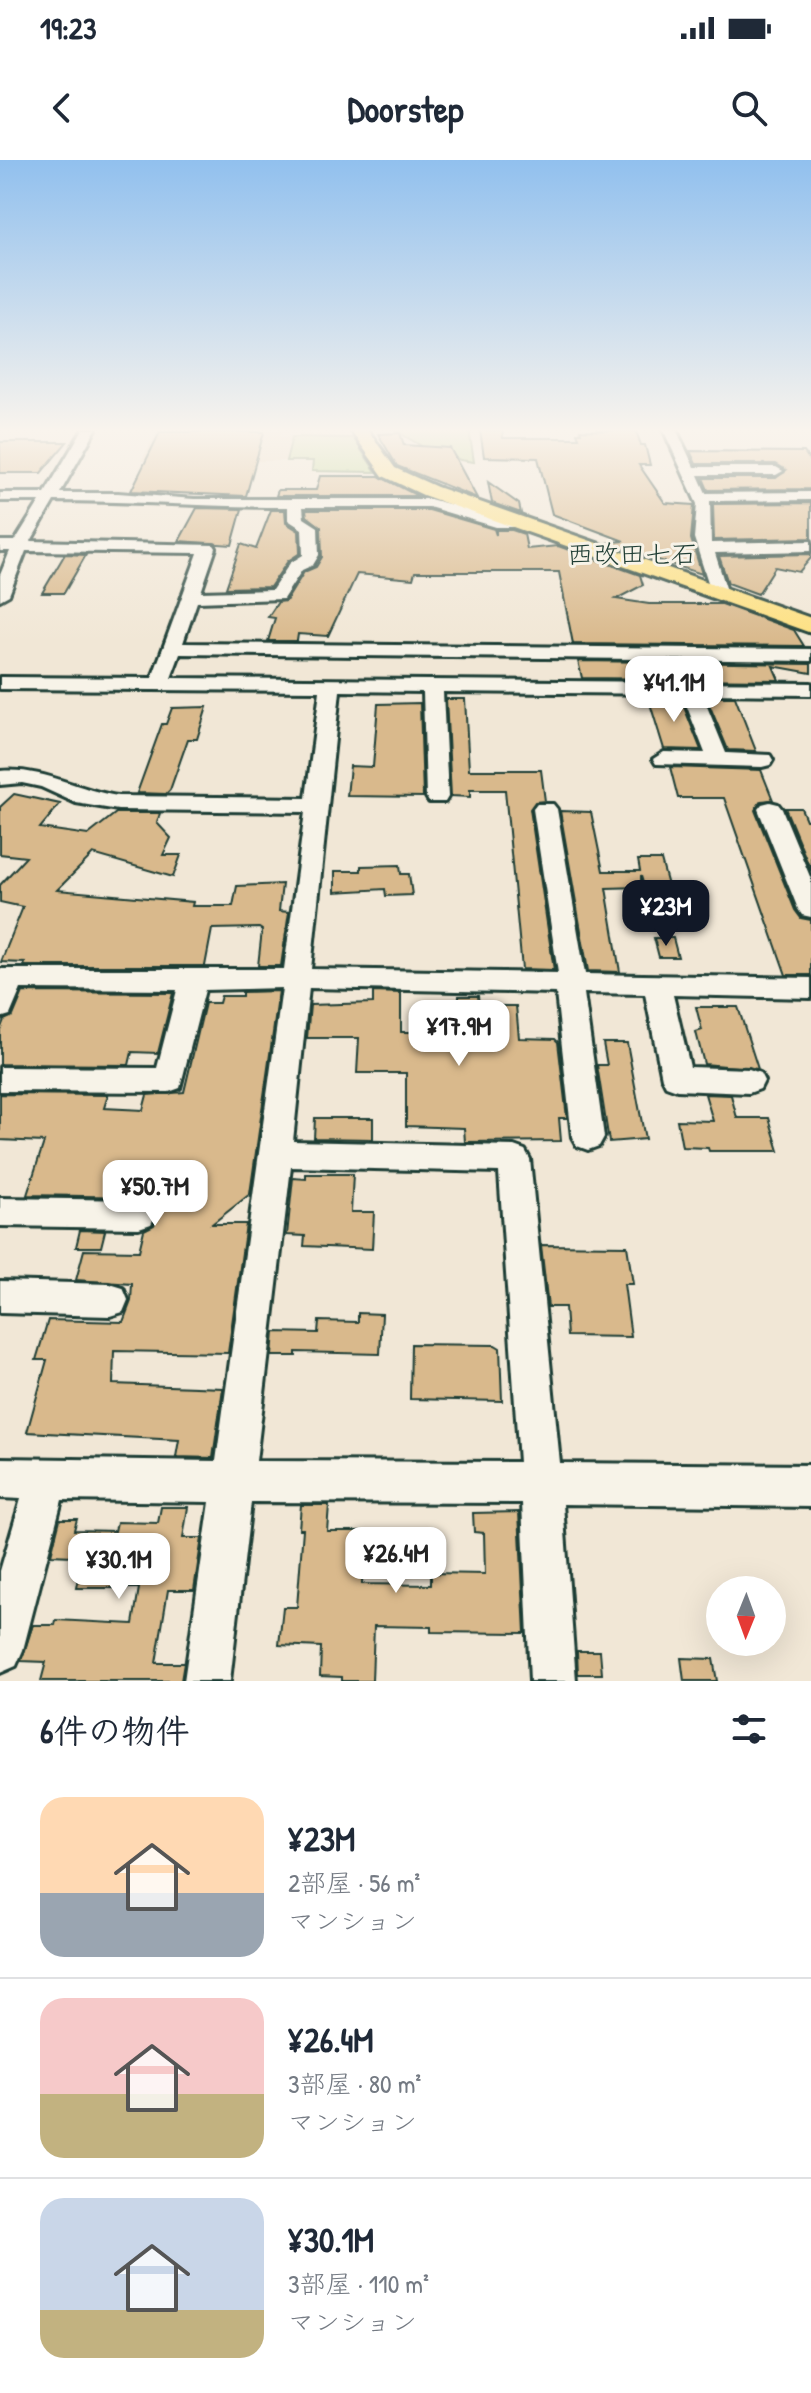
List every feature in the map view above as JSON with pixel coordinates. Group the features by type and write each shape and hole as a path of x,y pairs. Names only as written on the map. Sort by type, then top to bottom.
{"main road":[{"path":"456,500 811,626"}],"street":[{"path":"0,595 20,547 49,500"},
{"path":"156,500 194,503 430,503 496,522 521,522"},
{"path":"702,500 704,548 718,591"},
{"path":"190,597 277,595 296,567 307,562 311,555 310,527 296,520 295,502"},
{"path":"0,546 208,548 159,685"},
{"path":"704,548 811,546"},
{"path":"172,648 811,655"},
{"path":"0,683 811,689"},
{"path":"207,1681 276,1154 331,686"},
{"path":"433,687 437,797"},
{"path":"690,688 718,759"},
{"path":"664,759 762,760"},
{"path":"0,778 22,776 48,782 84,798 118,803 318,805"},
{"path":"545,809 573,983 569,995 588,1137"},
{"path":"770,809 811,909"},
{"path":"0,1008 6,979 193,981 296,978 811,988"},
{"path":"0,1079 169,1080 193,981"},
{"path":"657,985 677,1078 749,1081"},
{"path":"276,1154 514,1159 541,1481 553,1681"},
{"path":"0,1212 139,1214"},
{"path":"0,1297 110,1300"},
{"path":"0,1478 234,1483 541,1481 811,1486"},
{"path":"0,1650 47,1479"}],"building":[{"path":"491,500 513,500 519,504 521,513 492,503"},
{"path":"548,500 663,500 665,503 694,505 691,539 702,574 605,543 624,541 552,514"},
{"path":"811,503 811,538 714,540 713,504"},
{"path":"197,508 242,509 232,545 179,541"},
{"path":"271,510 285,510 286,523 299,531 300,553 288,561 270,587 226,588 241,544 256,549"},
{"path":"306,510 429,510 494,529 496,535 496,530 512,530 524,534 527,549 558,546 640,575 643,585 616,599 649,604 722,604 794,630 804,646 573,644 559,572 415,572 413,579 357,574 328,636 298,634 297,641 268,641 275,618 268,617 278,602 286,601 304,572 316,567 322,557 321,527 307,516"},
{"path":"65,554 86,555 64,593 42,593"},
{"path":"811,554 799,572 775,567 758,594 728,583 719,556"},
{"path":"578,661 811,664 811,673 773,666 779,680 582,678"},
{"path":"648,697 680,697 701,750 664,749"},
{"path":"706,697 735,697 756,751 728,750"},
{"path":"446,699 465,699 469,770 541,770 545,801 535,802 530,809 554,970 522,969 505,790 470,790 470,797 451,796"},
{"path":"420,703 423,797 347,796 350,766 373,767 378,704"},
{"path":"207,707 197,739 188,739 170,790 166,794 137,793 162,724 166,724 172,708"},
{"path":"670,767 761,770 773,800 761,801 755,810 795,910 801,918 811,920 811,975 786,975 724,798 678,798"},
{"path":"14,794 60,804 40,828 88,835 116,813 160,813 157,823 171,838 163,855 181,855 173,877 93,854 57,890 193,902 192,906 233,906 237,886 282,884 279,911 289,912 281,966 258,966 262,930 259,928 212,929 205,966 24,966 25,963 1,962 23,907 0,902 0,885 26,857 0,854 0,807"},
{"path":"785,808 801,808 806,820 811,820 811,871"},
{"path":"560,811 591,812 603,871 640,871 638,860 661,860 670,893 646,893 641,876 641,887 606,888 620,972 588,971"},
{"path":"400,865 401,874 409,874 412,895 386,896 385,889 335,892 335,871 361,871 361,866"},
{"path":"654,938 673,938 678,957 659,957"},
{"path":"279,991 250,1194 212,1224 246,1224 228,1353 114,1351 113,1384 223,1388 213,1458 176,1457 179,1440 27,1432 47,1360 36,1360 48,1320 123,1322 131,1301 132,1284 76,1280 84,1250 139,1251 144,1230 154,1225 159,1213 151,1199 139,1197 27,1195 44,1142 0,1140 0,1094 108,1095 104,1108 143,1110 147,1095 184,1092 205,1003 219,1003 221,996 242,996 242,992"},
{"path":"23,992 173,993 158,1053 132,1052 129,1065 0,1064 0,1030 4,1020 13,1016"},
{"path":"373,992 401,993 401,1032 415,1032 415,1035 459,1036 459,996 478,996 479,1006 516,1006 519,1038 555,1039 558,1042 567,1118 559,1118 561,1141 465,1142 464,1128 406,1126 406,1073 357,1073 359,1038 307,1038 310,1005 373,1003"},
{"path":"696,1007 738,1007 758,1069 704,1064 696,1032 702,1030"},
{"path":"603,1043 627,1043 645,1139 609,1142 597,1065 607,1065"},
{"path":"705,1094 731,1095 737,1118 769,1118 779,1151 709,1151 708,1148 682,1147 677,1120 713,1121"},
{"path":"315,1118 373,1118 373,1139 314,1138"},
{"path":"306,1174 353,1174 351,1212 374,1212 372,1249 304,1246 305,1236 287,1235 293,1178 306,1179"},
{"path":"80,1230 105,1231 101,1247 76,1247"},
{"path":"541,1245 627,1246 633,1284 624,1284 631,1337 567,1336 565,1307 548,1307"},
{"path":"358,1313 382,1314 380,1354 296,1352 296,1356 272,1356 274,1332 318,1333 319,1321 358,1322"},
{"path":"411,1344 495,1345 500,1348 502,1401 410,1399"},
{"path":"301,1505 329,1505 327,1531 364,1531 362,1584 431,1585 431,1573 485,1574 484,1533 474,1532 473,1513 519,1512 525,1633 431,1632 431,1627 374,1626 372,1681 342,1681 342,1677 320,1676 321,1647 279,1645 283,1607 297,1607 303,1529 299,1529"},
{"path":"161,1507 188,1507 183,1538 202,1538 194,1590 168,1590 156,1663 184,1663 181,1681 41,1681 46,1662 21,1661 33,1625 55,1625 56,1620 133,1624 139,1588 76,1588 81,1563 71,1563 72,1556 51,1555 60,1519 77,1519 74,1530 115,1531 117,1522 158,1523"},
{"path":"577,1651 600,1651 602,1674 578,1674"},
{"path":"681,1658 713,1659 717,1681 684,1681"}],"district":[{"name":"西改田七石","path":"632,553"}]}
